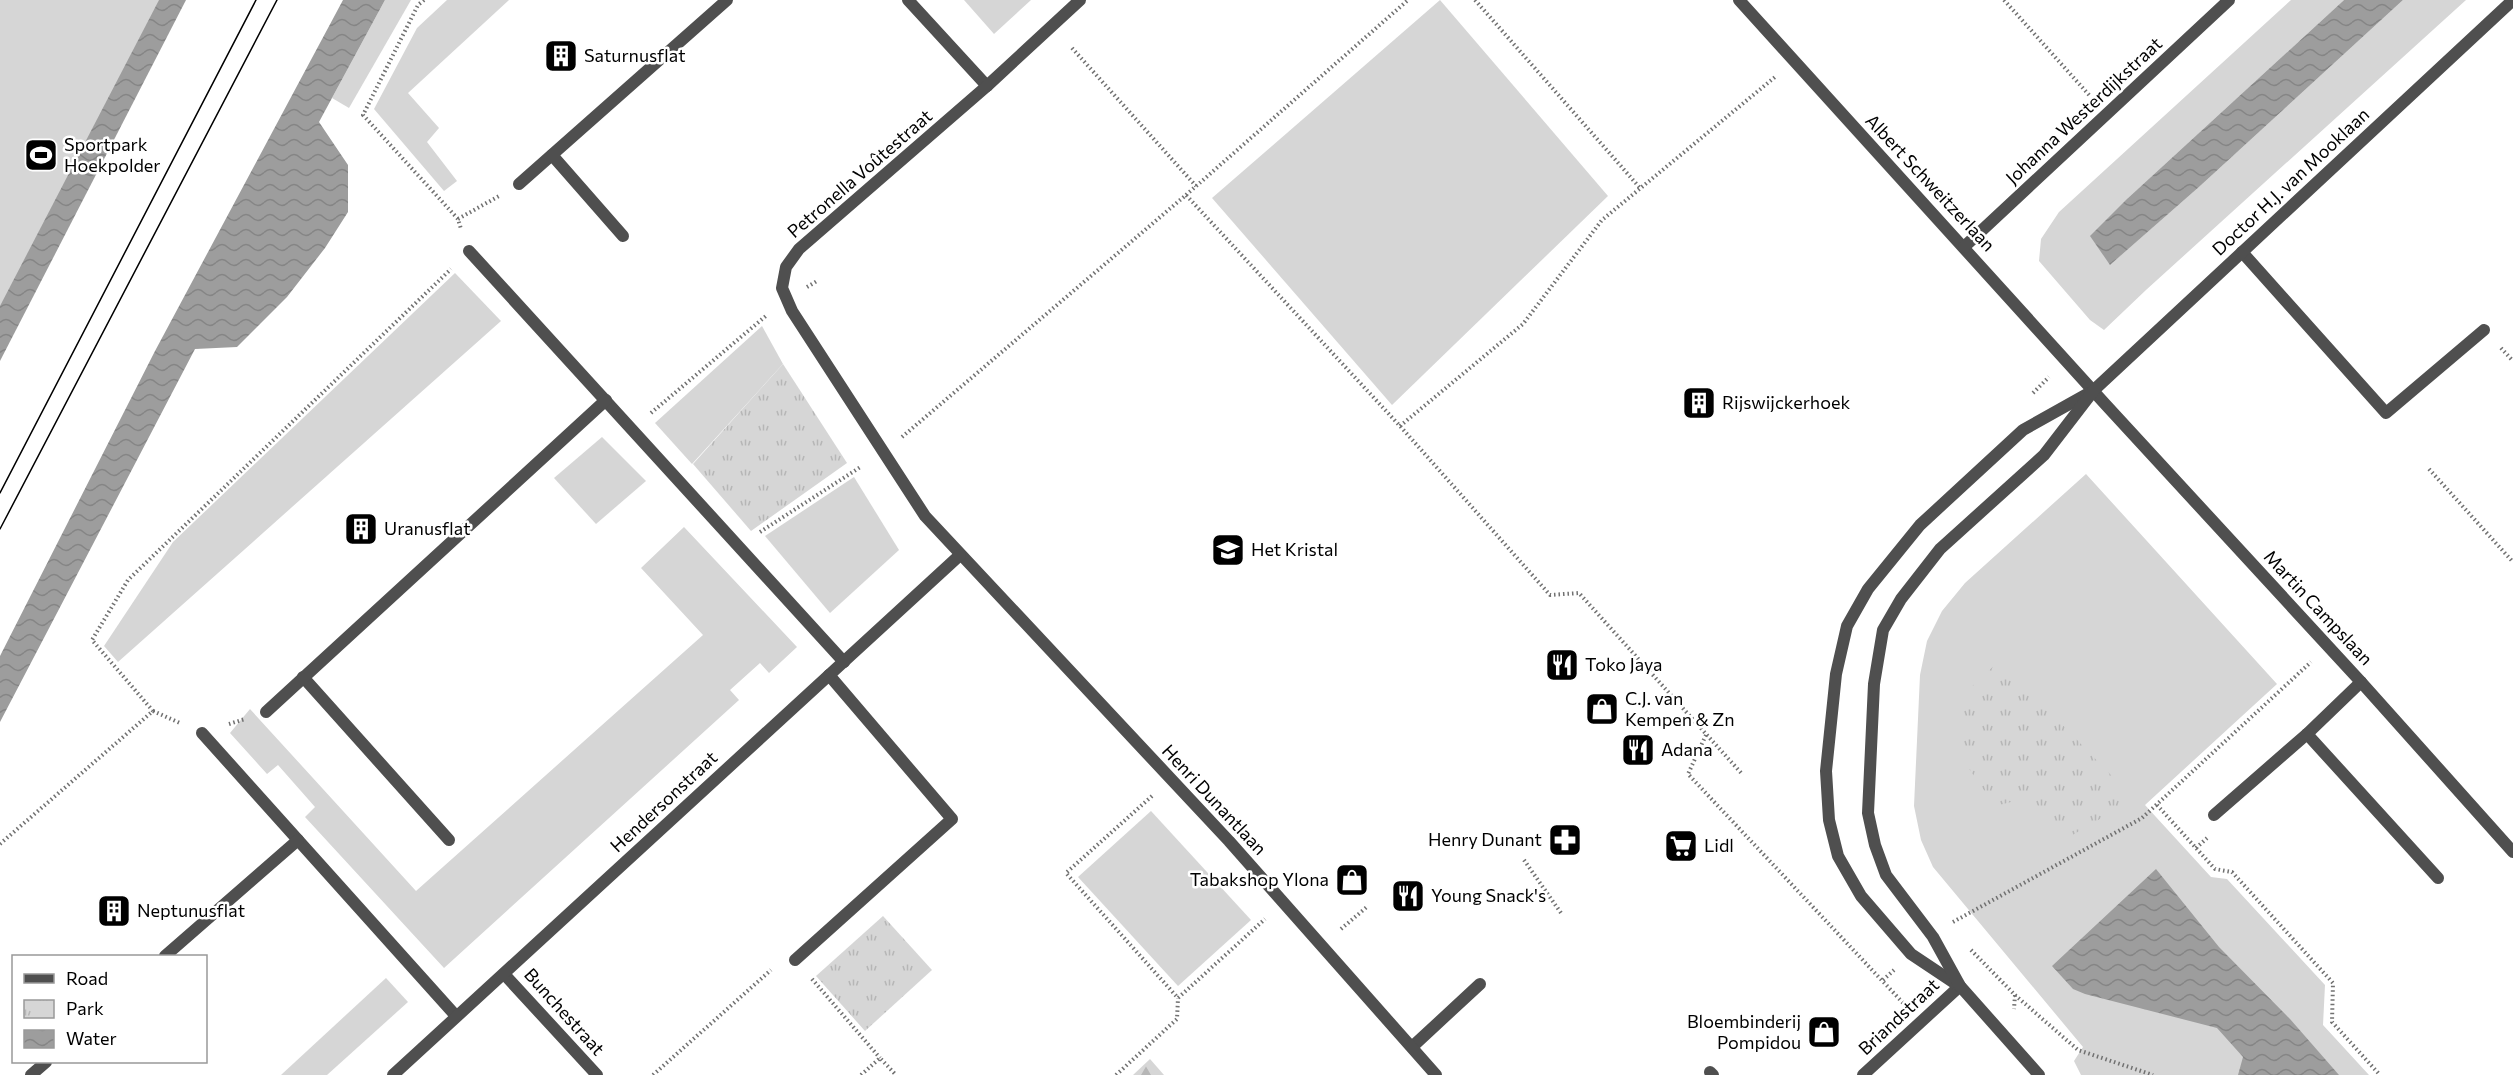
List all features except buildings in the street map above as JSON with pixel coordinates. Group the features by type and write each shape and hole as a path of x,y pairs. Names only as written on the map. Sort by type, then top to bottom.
{"street":[{"path":"519,184 727,0"},
{"path":"908,0 987,86"},
{"name":"Petronella Voûtestraat","path":"960,555 925,516 787,299 782,288 786,267 799,249 987,86 1080,0"},
{"name":"Albert Schweitzerlaan","path":"1739,0 2094,390"},
{"name":"Johanna Westerdijkstraat","path":"1964,247 2229,0"},
{"name":"Doctor H.J. van Mooklaan","path":"2039,1075 1960,986 1933,937 1886,875 1875,845 1868,813 1874,684 1883,630 1901,599 1940,549 2044,455 2094,390 2513,0"},
{"path":"552,155 623,236"},
{"path":"469,251 844,662"},
{"path":"2242,252 2386,413 2484,330"},
{"name":"Doctor H.J. van Mooklaan","path":"1960,986 1911,954 1861,896 1838,856 1829,820 1826,771 1836,674 1847,626 1868,589 1927,518 2024,430 2094,390"},
{"name":"Martin Campslaan","path":"2094,390 2513,852"},
{"path":"266,712 606,400"},
{"name":"Hendersonstraat","path":"393,1075 960,555"},
{"name":"Henri Dunantlaan","path":"960,555 1170,779 1436,1075"},
{"path":"795,960 952,819 829,675"},
{"path":"303,677 449,840"},
{"path":"2214,815 2307,734 2361,682"},
{"path":"202,733 456,1016"},
{"path":"2307,734 2438,878"},
{"path":"167,955 298,840"},
{"name":"Bunchestraat","path":"504,974 597,1075"},
{"path":"1412,1047 1480,984"},
{"name":"Briandstraat","path":"1863,1075 1960,986"},
{"path":"31,1075 45,1063"}],"path":[{"path":"0,843 153,711 92,640 128,580 469,251 458,219 363,115 418,5 424,0"},
{"path":"738,546 883,452 1186,195 1408,0"},
{"path":"1475,0 1641,189"},
{"path":"2004,0 2107,114"},
{"path":"1072,48 1196,186"},
{"path":"1400,426 1523,324 1602,220 1794,60"},
{"path":"458,219 519,184"},
{"path":"1186,195 1400,426 1551,595 1579,593 1743,775"},
{"path":"632,429 787,299 817,281"},
{"path":"2429,469 2513,562"},
{"path":"1933,937 1947,925 2142,819 2328,647"},
{"path":"1706,735 1688,774 1920,1022"},
{"path":"1116,1075 1177,1019 1178,998 1066,873 1170,779"},
{"path":"2157,805 2215,869 2232,872 2333,983 2332,1022 2380,1075"},
{"path":"2196,848 2210,836"},
{"path":"1524,860 1561,913"},
{"path":"1178,998 1283,903"},
{"path":"1321,946 1368,906"},
{"path":"1970,948 2014,995 2078,1050 2153,1075"},
{"path":"1883,980 1911,954"},
{"path":"653,1075 782,960 795,960 896,1075"},
{"path":"2013,1046 2014,995"},
{"path":"861,1075 880,1058"}],"green space":[{"name":"Sportpark Hoekpolder","path":"0,0 163,0 0,309"},
{"path":"385,0 411,0 349,108 332,98"},
{"path":"447,0 509,0 408,93 439,128 427,142 457,181 444,191 374,109 417,28"},
{"path":"964,0 1031,0 994,34"},
{"path":"1440,0 1608,196 1392,405 1212,198"},
{"path":"2291,0 2344,0 2128,198 2111,264 2199,187 2403,0 2466,0 2104,330 2090,320 2039,261 2041,239 2059,212"},
{"path":"455,273 501,321 118,662 104,646 173,542"},
{"path":"762,326 783,364 692,464 655,423"},
{"path":"783,364 847,463 751,531 693,464"},
{"path":"602,437 646,481 596,524 554,478"},
{"path":"2086,474 2277,684 2145,805 2211,877 2227,879 2325,985 2323,1025 2369,1075 2081,1075 2074,1061 2083,1047 1933,867 1921,840 1914,806 1920,675 1927,641 1942,611 1965,583"},
{"path":"854,477 899,550 830,613 765,536"},
{"path":"684,527 797,647 769,673 760,663 730,690 739,700 444,968 305,817 315,807 278,765 267,774 230,733 250,709 416,891 703,635 641,568"},
{"path":"2000,660 2134,799 2064,840 2031,797 1995,806 1958,753 1964,694"},
{"path":"1151,811 1251,920 1178,986 1078,877"},
{"path":"883,916 932,970 865,1031 816,976"},
{"path":"386,978 408,1002 327,1075 281,1075"},
{"path":"1150,1059 1164,1075 1133,1075"}],"water":[{"path":"159,0 186,0 0,361 0,306"},
{"path":"343,0 385,0 319,122 348,165 348,212 325,248 287,297 237,347 195,349 0,722 0,656 155,351"},
{"path":"2344,0 2403,0 2199,187 2110,265 2090,236 2128,198"},
{"path":"2156,869 2219,947 2290,1019 2339,1075 2238,1075 2243,1057 2217,1028 2085,994 2073,989 2052,966"}],"tram line":[{"path":"0,493 256,0"},
{"path":"0,529 277,0"}],"place":[{"name":"Saturnusflat","path":"561,56"},
{"name":"Sportpark Hoekpolder","path":"41,155"},
{"name":"Rijswijckerhoek","path":"1699,403"},
{"name":"Uranusflat","path":"361,529"},
{"name":"Het Kristal","path":"1228,550"},
{"name":"Toko Jaya","path":"1562,665"},
{"name":"C.J. van Kempen & Zn","path":"1602,709"},
{"name":"Adana","path":"1638,750"},
{"name":"Henry Dunant","path":"1565,840"},
{"name":"Lidl","path":"1681,846"},
{"name":"Tabakshop Ylona","path":"1352,880"},
{"name":"Young Snack's","path":"1408,896"},
{"name":"Neptunusflat","path":"114,911"},
{"name":"Bloembinderij Pompidou","path":"1824,1032"}]}
